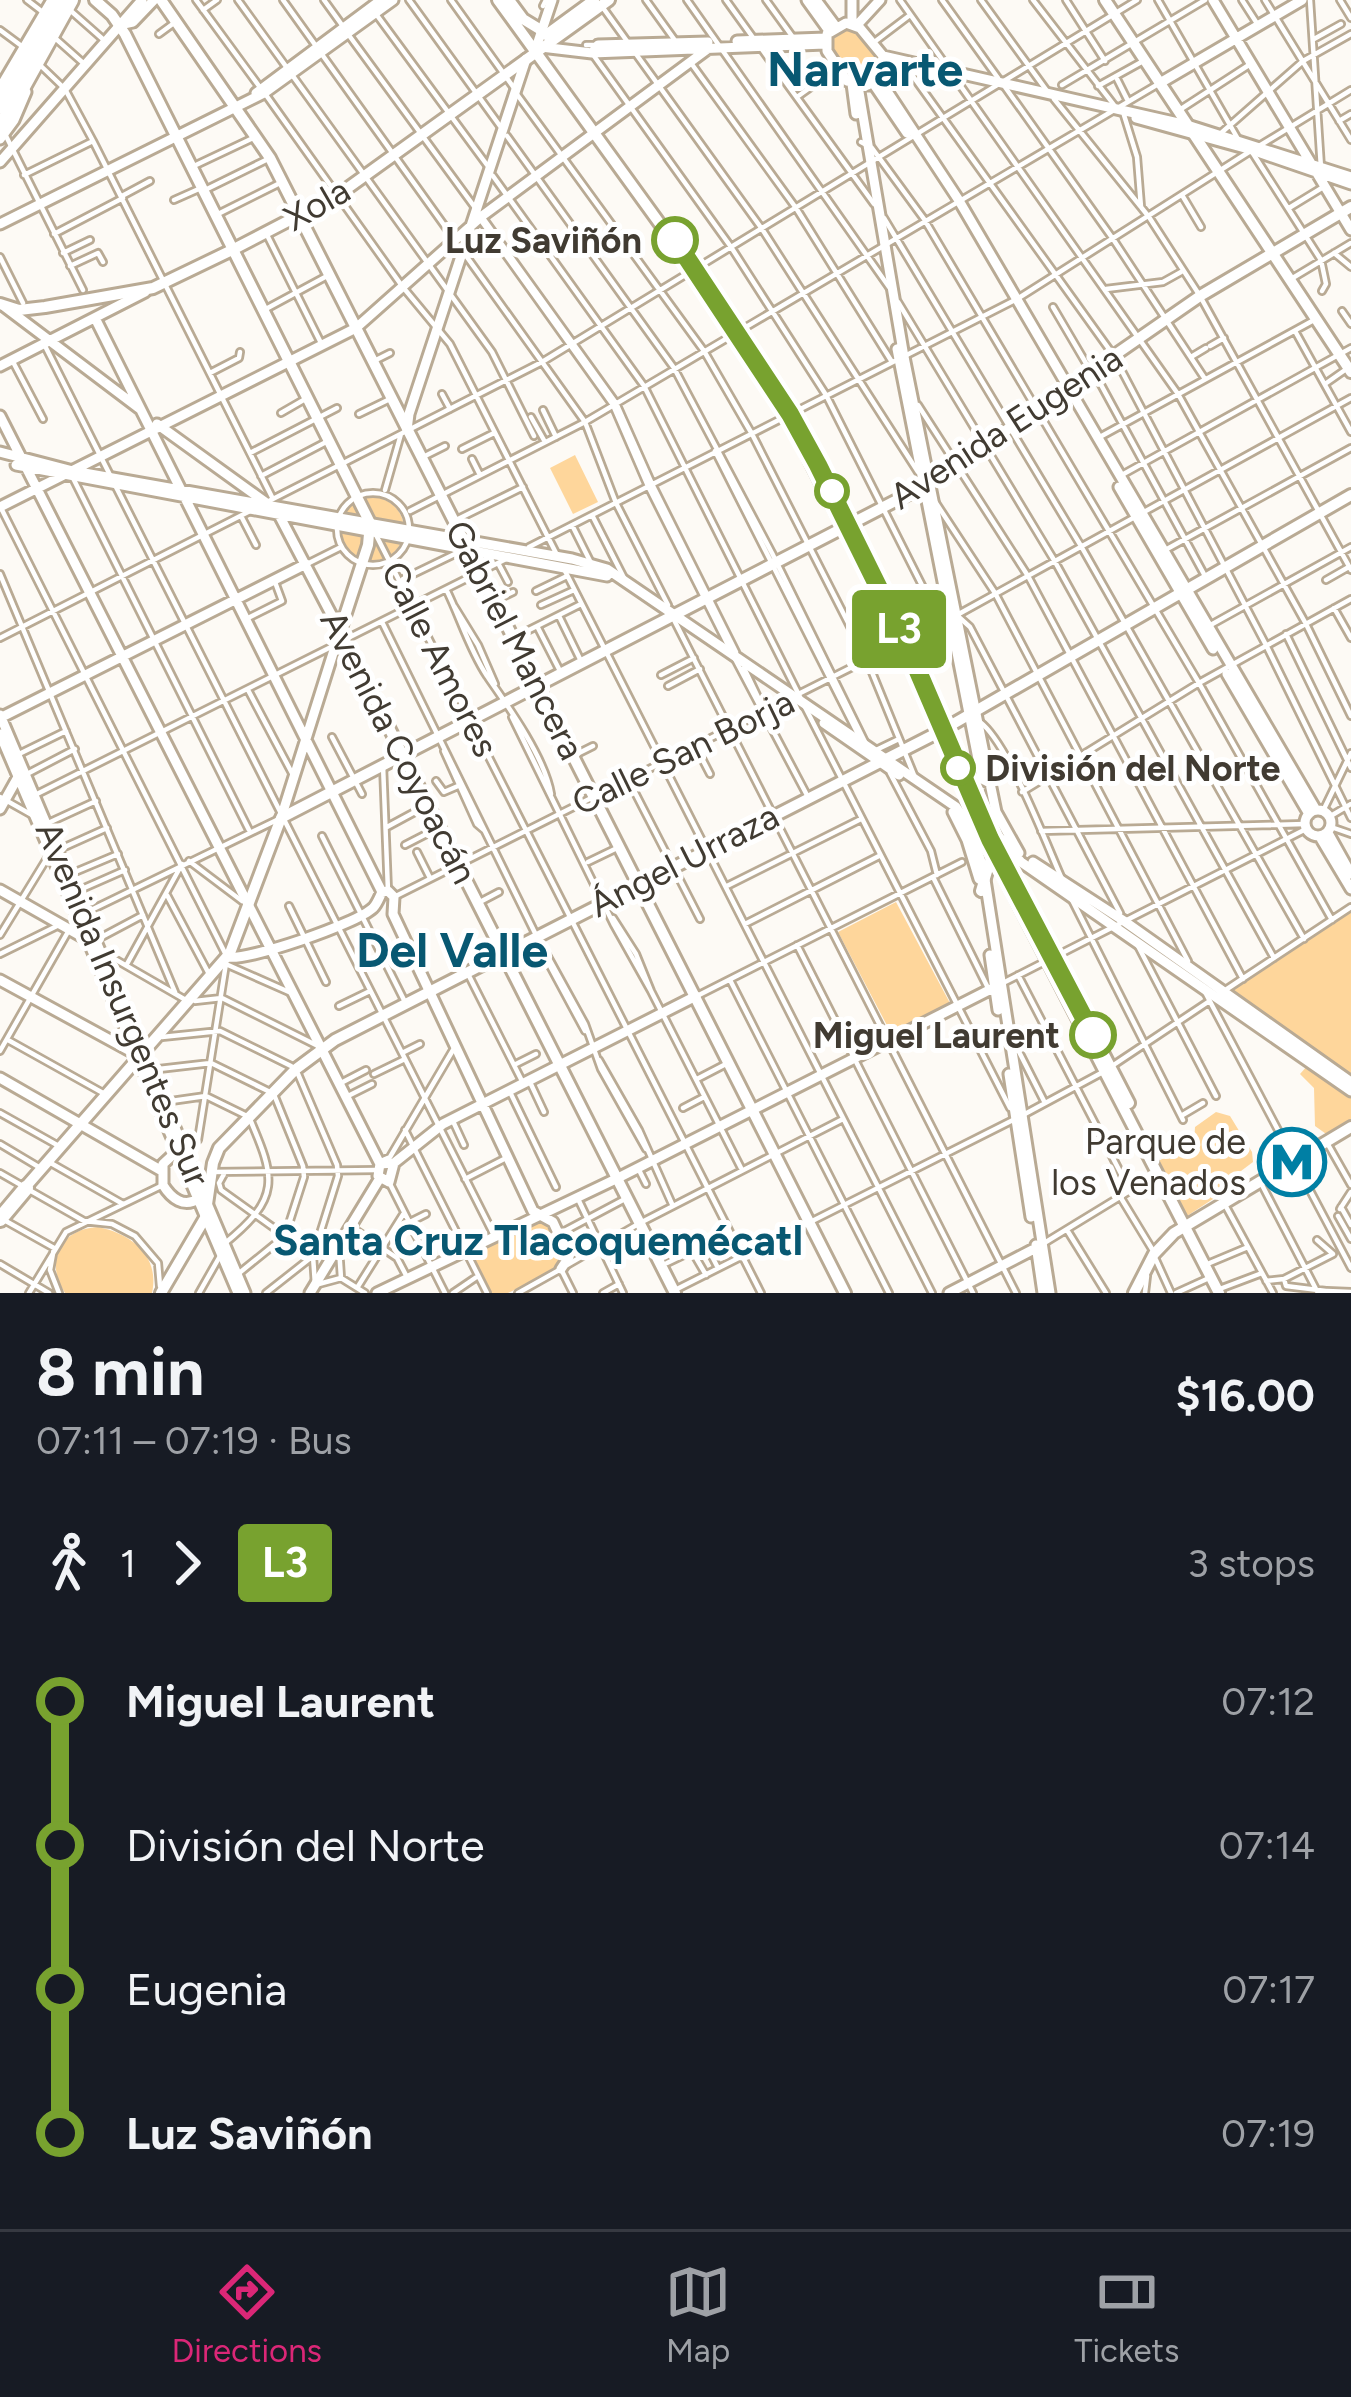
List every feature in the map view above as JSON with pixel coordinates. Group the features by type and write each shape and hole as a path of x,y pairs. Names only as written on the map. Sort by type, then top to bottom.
{"highway":[{"path":"0,102 28,46 68,2"},
{"path":"4,137 21,88 68,2"},
{"path":"1,1220 26,1188"}],"main road":[{"name":"Calle Amores","path":"95,0 119,25 371,528"},
{"path":"119,25 133,22 157,0"},
{"name":"Gabriel Mancera","path":"157,0 270,158 845,1293"},
{"path":"0,224 259,92 373,5 393,0"},
{"path":"498,0 697,269 790,414 905,641 942,730 980,857 1004,1086 1019,1117"},
{"path":"509,0 536,46"},
{"path":"812,0 839,30 873,43 884,60 1190,129 1351,180"},
{"path":"849,0 839,30 838,68 855,85 872,162 898,359 914,400 925,483 976,716 982,779 990,783 996,812 1016,850 1216,997 1351,1086"},
{"path":"536,46 797,42 839,30 880,0"},
{"path":"1105,0 1318,319 1346,351 1350,368"},
{"path":"1209,0 1237,37 1325,186 1346,210 1351,230"},
{"path":"1160,83 1306,0"},
{"name":"Xola","path":"4,362 336,193 600,1"},
{"path":"0,88 4,67 28,46 44,13 68,2"},
{"path":"0,162 4,137 56,38 68,2"},
{"path":"4,137 64,88 136,2"},
{"path":"406,429 547,2"},
{"path":"0,507 356,328 478,217 715,46"},
{"path":"876,81 884,60"},
{"path":"855,85 876,81"},
{"path":"876,81 956,201 1351,874"},
{"path":"1190,129 1256,147"},
{"name":"Avenida Eugenia","path":"281,818 401,752 742,581 773,559 809,547 883,508 958,464 1200,296 1346,210"},
{"name":"Xola","path":"231,247 298,213"},
{"path":"882,245 912,453 933,498 953,618"},
{"path":"8,306 45,307 160,283"},
{"name":"Avenida Coyoacán","path":"8,306 47,342 131,396 157,429 269,506 306,564 673,1292"},
{"path":"95,318 131,396"},
{"path":"1066,388 1226,667"},
{"path":"0,416 381,1170"},
{"path":"157,429 204,536 388,894 393,914 508,1157 538,1216 551,1220 559,1234 568,1264"},
{"path":"0,455 69,474 517,553 616,580 673,614 872,753 969,812 1050,957 1221,1291"},
{"name":"Ángel Urraza","path":"160,1293 205,1218 219,1148 321,1048 842,780 872,753 976,716 1005,694 1351,495"},
{"path":"26,1188 108,1096 135,1052 158,1037 226,961 281,818 371,528"},
{"path":"0,716 306,564"},
{"path":"562,566 592,564 658,596 673,614"},
{"path":"798,700 819,725 969,812 1021,862 1192,970 1216,997"},
{"name":"Avenida Insurgentes Sur","path":"0,716 35,817 68,875 81,915"},
{"name":"Avenida Insurgentes Sur","path":"1,741 34,796 135,1052 207,1196 236,1287"},
{"path":"2,802 22,776"},
{"path":"969,812 996,812"},
{"path":"969,812 1050,957"},
{"path":"1319,822 1351,889"},
{"path":"992,851 983,886 994,987 1007,1030 1047,1293"},
{"path":"0,890 95,944"},
{"name":"Calle San Borja","path":"226,961 305,939 362,914 388,894"},
{"name":"Avenida Insurgentes Sur","path":"95,944 135,1052 150,1070 180,1148"},
{"path":"977,966 991,964"},
{"path":"0,980 135,1052"},
{"path":"376,1293 638,1168 994,987"},
{"path":"313,1289 381,1170 452,1119 696,996"},
{"path":"1107,1069 1157,1174 1187,1224"},
{"path":"0,1078 162,1171"},
{"path":"1135,1293 1151,1259 1187,1224 1351,1126"},
{"path":"180,1148 165,1161 163,1185 179,1201 207,1196"},
{"path":"381,1170 394,1163"},
{"name":"Avenida Insurgentes Sur","path":"205,1218 223,1250"},
{"path":"949,1293 971,1288 1039,1246"}],"street":[{"path":"27,0 44,13"},
{"path":"196,0 259,92 439,331 477,395 932,1293"},
{"path":"203,10 218,0"},
{"path":"238,0 492,352 534,436"},
{"path":"283,0 585,422 658,596"},
{"path":"324,0 615,404 650,485 808,797"},
{"path":"409,0 674,368 832,678 931,851 935,876 977,966 994,987 1348,805"},
{"path":"451,0 704,351 752,434 867,660 916,780"},
{"path":"646,0 898,359"},
{"path":"687,0 715,46 868,253 986,445 1274,958"},
{"path":"727,0 897,236 1304,938"},
{"path":"766,0 797,42"},
{"path":"900,0 1178,394 1306,624 1351,716"},
{"path":"941,0 1113,239 1205,379"},
{"path":"981,0 1149,217 1200,296 1350,568 1326,580"},
{"path":"1033,0 1117,112 1137,158 1141,207"},
{"path":"1066,0 1105,61"},
{"path":"0,638 269,506 406,429 542,362 1137,0"},
{"path":"1158,0 1238,139"},
{"path":"1184,0 1190,10"},
{"path":"1062,86 1209,0"},
{"path":"1242,0 1258,25"},
{"path":"1265,0 1351,140"},
{"path":"1306,0 1315,54 1317,168"},
{"path":"1340,0 1351,18"},
{"path":"600,1 762,229 912,453"},
{"path":"68,2 105,41"},
{"path":"373,5 644,386 798,700"},
{"path":"873,43 910,15"},
{"path":"159,34 176,22"},
{"path":"1313,39 1341,24"},
{"path":"0,30 28,46"},
{"path":"1220,134 1303,61 1351,34"},
{"path":"56,38 85,64"},
{"path":"592,48 826,395 883,508 953,618 970,627 1119,923"},
{"path":"1098,87 1145,60"},
{"path":"1178,111 1252,63"},
{"path":"40,65 64,88 93,141 160,283 250,453 269,506"},
{"path":"907,65 1114,356 1351,818"},
{"path":"796,97 838,68"},
{"path":"1116,78 1128,101"},
{"path":"410,511 585,422 1160,83"},
{"path":"34,796 1014,300 1351,89"},
{"path":"1339,121 1351,114"},
{"path":"191,167 255,136"},
{"path":"4,137 83,290"},
{"path":"25,176 93,141"},
{"path":"1256,147 1251,156 1321,260 1326,284 1322,291"},
{"path":"174,200 270,158"},
{"path":"872,162 924,219 1332,920"},
{"path":"54,233 150,181"},
{"path":"215,216 282,182"},
{"path":"1287,209 1325,186"},
{"path":"1182,195 1201,227"},
{"path":"266,233 322,345"},
{"path":"63,253 90,240"},
{"path":"1291,279 1351,244"},
{"path":"70,266 98,253 103,262"},
{"path":"1334,254 1351,267"},
{"path":"0,257 8,306"},
{"path":"1106,289 1163,282 1184,270"},
{"path":"264,310 325,280 328,272"},
{"path":"1053,307 1146,461 1206,577"},
{"path":"1342,310 1351,324"},
{"path":"1098,438 1318,319"},
{"path":"1295,332 1351,432"},
{"path":"1191,357 1224,338"},
{"path":"47,342 100,457 495,1238"},
{"path":"1120,476 1346,351"},
{"path":"209,373 239,358 240,352"},
{"path":"374,362 390,352"},
{"path":"4,362 43,419"},
{"path":"1325,384 1350,368"},
{"path":"442,394 450,409"},
{"path":"281,412 307,398"},
{"path":"359,414 392,398"},
{"name":"Calle San Borja","path":"388,894 430,878 730,728 798,700 1351,398"},
{"path":"914,400 1028,576 1243,979"},
{"path":"250,453 338,408"},
{"path":"543,410 556,437"},
{"path":"531,417 545,442"},
{"path":"385,490 406,429"},
{"path":"462,449 496,433"},
{"path":"261,476 328,441"},
{"path":"422,458 445,446"},
{"path":"1163,551 1351,448"},
{"path":"472,459 481,475"},
{"path":"69,474 249,830"},
{"path":"454,521 523,487"},
{"path":"389,496 403,508 409,534 402,552 390,561 362,564 341,547 338,521 356,497 389,496"},
{"path":"933,498 995,593 1202,986"},
{"path":"0,507 186,862 226,961 198,1140 180,1148"},
{"path":"592,515 624,578"},
{"path":"241,516 256,545"},
{"path":"572,525 592,564"},
{"name":"Calle Amores","path":"371,528 761,1293"},
{"path":"400,580 466,543"},
{"path":"306,564 341,547"},
{"path":"1207,627 1351,548"},
{"path":"498,563 508,582"},
{"path":"536,592 562,566"},
{"path":"0,574 175,992"},
{"path":"246,619 282,601 274,580"},
{"path":"446,589 742,1171"},
{"path":"541,605 574,590"},
{"path":"494,601 513,592"},
{"path":"1022,792 1198,683 1351,599"},
{"path":"514,638 581,604"},
{"path":"1334,608 1351,638"},
{"path":"673,614 1016,1293"},
{"path":"559,616 582,662"},
{"path":"382,622 674,1206"},
{"path":"537,626 561,672"},
{"path":"1286,634 1350,760 1319,822"},
{"path":"661,675 694,658"},
{"path":"668,686 700,670"},
{"path":"248,689 292,775"},
{"path":"976,716 990,730 1022,792 1089,938 1182,1118 1203,1103"},
{"path":"819,725 899,894 1004,1086"},
{"path":"17,755 67,730"},
{"path":"332,737 362,794"},
{"path":"574,756 593,746"},
{"path":"695,746 710,774"},
{"path":"22,776 75,749"},
{"path":"383,762 388,894"},
{"path":"628,779 700,919"},
{"path":"436,781 442,792 461,787"},
{"path":"46,824 96,801"},
{"path":"2,802 35,817"},
{"path":"387,827 428,805"},
{"path":"0,954 64,928 81,915 281,818"},
{"path":"726,886 861,819"},
{"path":"1041,831 1319,822 1351,834"},
{"path":"405,845 440,827"},
{"path":"0,934 55,849 107,828"},
{"path":"322,836 405,1002"},
{"path":"586,863 620,846"},
{"path":"417,852 430,878"},
{"path":"68,875 118,854"},
{"path":"745,924 880,855"},
{"path":"127,964 186,862"},
{"path":"186,862 249,907"},
{"path":"696,996 962,862"},
{"path":"75,892 124,870"},
{"path":"478,903 499,892"},
{"path":"167,895 210,976"},
{"path":"289,906 326,982"},
{"path":"673,1292 1107,1069 1351,907"},
{"path":"143,915 95,944 188,1002 222,998 321,1048"},
{"path":"0,1051 64,928"},
{"path":"1134,939 1216,1096"},
{"path":"797,945 971,1288"},
{"path":"226,961 295,995"},
{"path":"467,971 514,1065 544,1112"},
{"path":"1018,975 1130,1191"},
{"path":"730,980 889,1293"},
{"path":"339,1006 370,991"},
{"path":"1216,997 1351,1268"},
{"path":"1007,1030 1046,1103"},
{"path":"158,1037 216,1031 296,1069 338,1171 313,1256 313,1289 341,1278"},
{"path":"7,1040 108,1096"},
{"path":"374,1074 420,1043"},
{"path":"381,1170 456,1045"},
{"path":"514,1065 536,1054"},
{"path":"695,1079 729,1062"},
{"path":"150,1070 211,1063 272,1093 304,1172 285,1236 236,1287"},
{"path":"339,1084 366,1070"},
{"path":"346,1097 372,1084"},
{"path":"509,1090 556,1186"},
{"path":"784,1094 786,1108"},
{"path":"164,1102 206,1096 249,1117 271,1171 257,1216 223,1250 200,1293"},
{"path":"683,1108 704,1097"},
{"path":"0,1113 62,1148"},
{"path":"452,1119 464,1145"},
{"path":"518,1293 640,1223 844,1119"},
{"path":"405,1130 487,1293"},
{"path":"1326,1141 1351,1188 1340,1210"},
{"path":"0,1144 122,1204"},
{"path":"465,1178 508,1157"},
{"path":"638,1168 646,1184"},
{"path":"212,1172 381,1170"},
{"path":"381,1170 431,1268 449,1293 478,1276"},
{"path":"227,1172 207,1196 257,1216 313,1256"},
{"path":"0,1173 84,1221 112,1224 145,1244 158,1263 160,1293"},
{"path":"1039,1246 1157,1174"},
{"path":"1259,1180 1317,1292"},
{"path":"29,1293 66,1232 163,1185"},
{"path":"1120,1196 1173,1293 1248,1247"},
{"path":"577,1197 623,1293"},
{"path":"559,1234 628,1198"},
{"path":"1346,1199 1351,1208"},
{"path":"1223,1203 1273,1293"},
{"path":"1340,1210 1351,1225"},
{"path":"1340,1210 1351,1238"},
{"path":"356,1288 404,1213"},
{"path":"408,1223 426,1214"},
{"path":"1,1220 54,1247"},
{"path":"351,1227 397,1258 407,1279"},
{"path":"718,1268 704,1240 729,1230"},
{"path":"1067,1230 1106,1293"},
{"path":"1284,1286 1304,1268 1334,1253 1317,1240"},
{"path":"54,1247 50,1270 59,1293"},
{"path":"266,1293 313,1256 338,1248 341,1278"},
{"path":"667,1263 692,1251 706,1275"},
{"path":"1145,1293 1151,1259"},
{"path":"0,1264 49,1293"},
{"path":"568,1264 573,1293"},
{"path":"1221,1291 1262,1273"},
{"path":"341,1278 365,1293"},
{"path":"1266,1281 1317,1292 1351,1292"},
{"path":"603,1293 619,1284"}],"shaded area":[{"path":"844,26 861,35 877,56 871,82 854,83 830,52 830,36"},
{"path":"575,455 598,502 573,514 550,468"},
{"path":"372,497 394,507 404,529 394,551 372,561 350,551 340,529 350,507"},
{"path":"896,902 951,1005 892,1035 838,932"},
{"name":"Parque de los Venados","path":"1351,912 1351,1078 1227,993"},
{"path":"1308,1065 1351,1095 1351,1122 1329,1136 1315,1126 1314,1088 1300,1074"},
{"path":"1216,1112 1230,1116 1253,1162 1229,1180 1239,1182 1187,1216 1156,1162 1194,1144 1195,1127"},
{"path":"547,1218 566,1254 562,1267 508,1293 490,1293 472,1256 474,1251"},
{"path":"98,1227 122,1235 141,1249 152,1268 152,1293 65,1293 56,1269 59,1249 74,1234"}],"bus line":[{"name":"L3","path":"675,240 790,414 818,465 905,641 971,800 1093,1035"}],"place":[{"name":"Luz Saviñón","path":"675,240"},
{"name":"División del Norte","path":"958,768"},
{"name":"Miguel Laurent","path":"1093,1035"},
{"name":"Parque de los Venados","path":"1292,1162"}],"district":[{"name":"Narvarte","path":"865,69"},
{"name":"Del Valle","path":"452,950"},
{"name":"Santa Cruz Tlacoquemécatl","path":"538,1240"}]}
